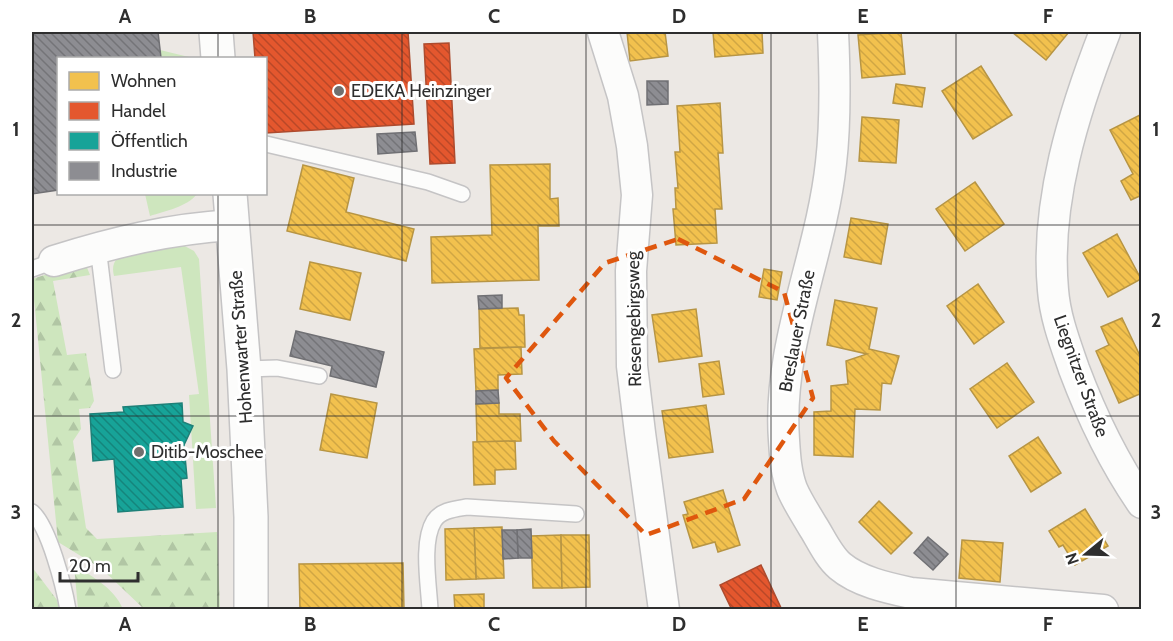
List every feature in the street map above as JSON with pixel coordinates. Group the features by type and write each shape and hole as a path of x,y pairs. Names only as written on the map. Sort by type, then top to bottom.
{"street":[{"path":"216,32 219,57"},
{"name":"Riesengebirgsweg","path":"603,32 623,96 632,146 637,195 631,271 632,366 664,609"},
{"name":"Breslauer Straße","path":"833,32 834,107 831,163 821,218 788,362 784,394 785,461 792,488 839,565 862,579 887,588 912,593 1103,609"},
{"name":"Liegnitzer Straße","path":"1105,32 1088,76 1056,197 1052,235 1053,291 1057,316 1065,342 1098,429 1119,469 1142,503"},
{"path":"43,265 98,247 156,233 197,227 231,209"},
{"name":"Hohenwarter Straße","path":"231,209 244,369 251,510 251,609"}],"lane":[{"path":"267,144 428,182 462,194"},
{"path":"98,247 113,370"},
{"path":"244,369 277,368 319,376"},
{"path":"430,609 427,540 434,520 450,509 467,507 576,514"},
{"path":"32,508 51,547 68,609"}],"highlighted area":[{"path":"678,239 784,292 813,398 744,499 646,535 554,441 506,378 605,263"}],"green space":[{"path":"160,50 189,57 161,57"},
{"path":"145,195 196,195 182,205 150,216"},
{"path":"179,243 194,251 199,259 216,508 196,509 189,395 199,394 181,267 114,276 113,273 113,266 118,257"},
{"path":"79,264 86,265 90,275 53,281 67,355 86,353 94,401 90,408 79,409 81,429 73,441 86,528 97,539 217,532 220,609 144,609 102,569 58,542 32,279"},
{"path":"74,565 109,589 123,609 78,609"},
{"path":"32,567 57,600 59,609 32,609"}],"building: Wohnen":[{"path":"627,32 665,32 668,56 630,61"},
{"path":"713,32 762,32 763,53 715,57"},
{"path":"901,32 905,74 862,78 858,35"},
{"path":"1012,32 1069,32 1046,60"},
{"path":"981,66 1012,115 973,139 942,91"},
{"path":"896,84 925,88 922,107 893,103"},
{"path":"720,103 723,153 718,153 722,209 715,209 717,243 676,245 673,209 676,209 675,188 678,188 675,152 680,152 677,106"},
{"path":"1142,114 1142,195 1131,200 1121,181 1133,174 1110,130"},
{"path":"862,117 899,120 896,163 859,161"},
{"path":"550,164 550,199 558,198 559,226 538,226 539,280 432,283 431,237 492,235 490,165"},
{"path":"303,165 354,178 346,212 414,229 406,261 287,231"},
{"path":"975,182 1004,224 965,251 936,209"},
{"path":"851,218 888,224 881,264 844,257"},
{"path":"1117,234 1141,279 1108,297 1083,253"},
{"path":"310,262 361,273 350,320 300,309"},
{"path":"764,269 782,272 777,300 759,297"},
{"path":"978,284 1004,322 974,344 947,306"},
{"path":"835,300 877,308 869,349 899,356 891,384 882,383 880,410 855,409 853,457 814,455 814,412 831,411 831,386 848,384 846,361 867,354 827,345"},
{"path":"518,308 519,315 524,315 525,347 480,348 479,309"},
{"path":"696,309 702,356 659,362 652,315"},
{"path":"1122,318 1142,360 1142,393 1119,403 1096,351 1109,345 1101,327"},
{"path":"521,347 522,374 498,375 498,390 476,391 474,349"},
{"path":"719,361 724,394 703,397 699,364"},
{"path":"1007,363 1034,402 997,428 970,389"},
{"path":"331,394 377,403 367,458 320,450"},
{"path":"499,403 499,414 520,414 521,441 477,442 476,404"},
{"path":"706,405 713,452 669,458 662,411"},
{"path":"1038,437 1061,473 1031,492 1009,456"},
{"path":"515,441 516,469 495,470 495,484 474,485 473,442"},
{"path":"723,490 740,545 718,552 715,542 693,548 683,515 688,514 684,502"},
{"path":"879,501 912,533 891,554 859,522"},
{"path":"1085,509 1108,546 1075,565 1063,545 1059,547 1049,531"},
{"path":"502,527 504,578 476,579 474,528"},
{"path":"474,528 476,579 446,580 445,529"},
{"path":"561,535 562,588 533,588 531,536"},
{"path":"561,535 589,535 590,587 562,588"},
{"path":"962,540 1003,543 1000,582 959,578"},
{"path":"403,563 404,610 300,610 299,564"},
{"path":"484,594 484,610 455,610 454,595"}],"building: Handel":[{"name":"EDEKA Heinzinger","path":"253,32 408,32 414,124 267,133 267,57 255,57"},
{"path":"449,43 455,163 430,164 424,44"},
{"path":"761,565 782,610 732,610 720,585"}],"building: Öffentlich":[{"name":"Ditib-Moschee","path":"182,403 183,422 193,426 184,445 187,478 181,479 183,507 118,512 114,459 93,461 90,414 124,412 123,407"}],"building: Industrie":[{"path":"32,32 158,32 161,57 57,57 57,190 32,194"},
{"path":"647,81 668,81 668,104 647,105"},
{"path":"415,132 417,151 378,154 377,134"},
{"path":"502,295 502,308 479,309 478,296"},
{"path":"296,331 384,352 376,387 330,376 332,366 290,356"},
{"path":"498,390 499,403 476,404 476,391"},
{"path":"531,529 532,558 518,558 517,530"},
{"path":"502,530 517,530 518,558 503,559"},
{"path":"928,537 948,554 933,570 914,553"}],"place":[{"name":"EDEKA Heinzinger","path":"339,91"},
{"name":"Ditib-Moschee","path":"139,452"}]}
